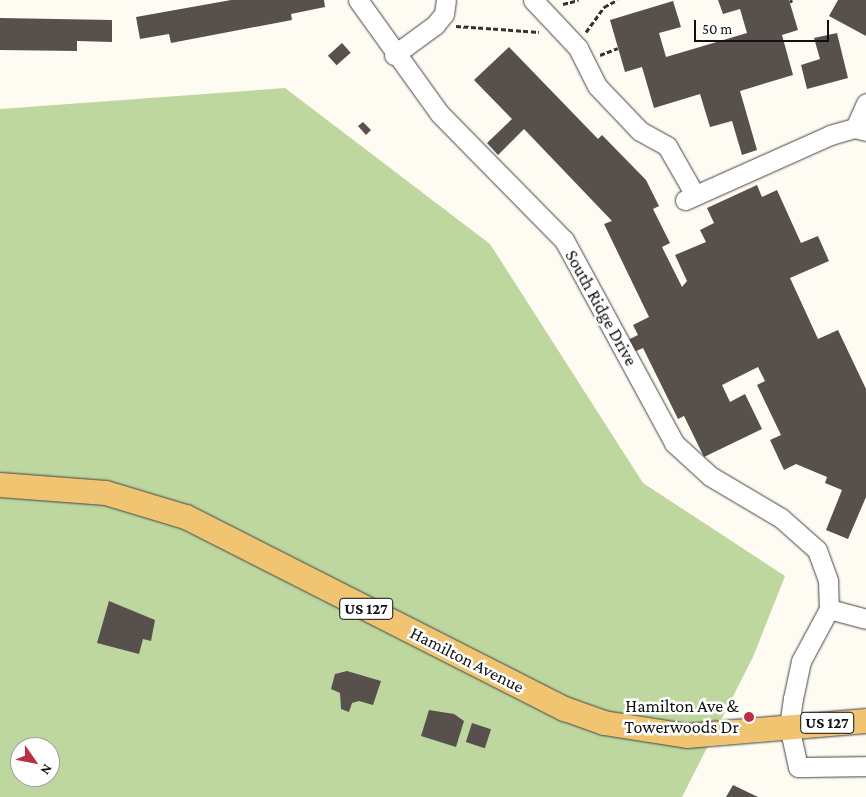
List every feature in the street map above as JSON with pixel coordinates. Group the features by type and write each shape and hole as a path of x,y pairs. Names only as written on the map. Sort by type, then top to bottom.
{"main road":[{"name":"Hamilton Avenue","path":"0,485 106,493 186,518 558,705 604,723 687,736 866,721"}],"street":[{"name":"South Ridge Drive","path":"358,0 394,55 440,114 564,240 674,443 710,476 780,518 817,550 828,581 829,609"},
{"path":"394,55 435,25 444,14 446,0"},
{"path":"533,0 573,41 597,86 640,130 667,146 690,198 830,135 861,129 866,103"},
{"path":"866,619 829,609 801,661 789,726 798,767 866,766"}],"path":[{"path":"435,25 573,41 590,22 617,0"}],"green space":[{"path":"285,88 490,244 643,483 785,576 753,657 682,797 0,797 0,109"}],"building":[{"path":"231,0 324,0 325,7 291,14 292,20 171,43 169,34 140,39 136,17"},
{"path":"718,0 789,0 798,30 782,35 793,75 740,91 757,150 742,155 732,121 710,127 700,94 654,108 642,67 625,72 610,20 673,1 681,27 659,33 666,57 747,33 740,9 723,14"},
{"path":"838,0 866,0 866,36 829,16"},
{"path":"0,18 112,20 112,42 77,41 77,51 0,50"},
{"path":"837,33 848,78 807,89 801,65 820,59 814,38"},
{"path":"342,43 351,53 337,65 328,56"},
{"path":"509,47 598,139 602,135 646,180 659,206 653,209 670,243 662,247 682,287 687,281 675,255 706,242 700,230 714,223 707,208 757,185 762,197 777,190 801,243 818,236 829,261 790,278 818,339 838,330 866,389 866,497 848,539 826,530 842,490 825,483 827,477 796,464 784,470 770,440 781,435 757,385 765,381 758,367 722,385 730,402 745,394 762,429 704,457 684,416 678,419 643,348 627,355 622,343 638,335 633,325 649,317 604,224 612,221 524,129 498,155 487,143 512,119 474,80"},
{"path":"363,122 371,130 366,135 358,126"},
{"path":"109,601 155,620 151,641 143,639 139,654 97,643"},
{"path":"347,671 381,681 373,705 359,701 352,703 349,712 341,709 340,693 331,689 335,674"},
{"path":"429,710 454,714 464,721 456,747 421,736"},
{"path":"472,723 491,729 485,748 466,742"},
{"path":"733,785 758,797 726,797"}],"place":[{"name":"Hamilton Ave & Towerwoods Dr","path":"749,717"}]}
